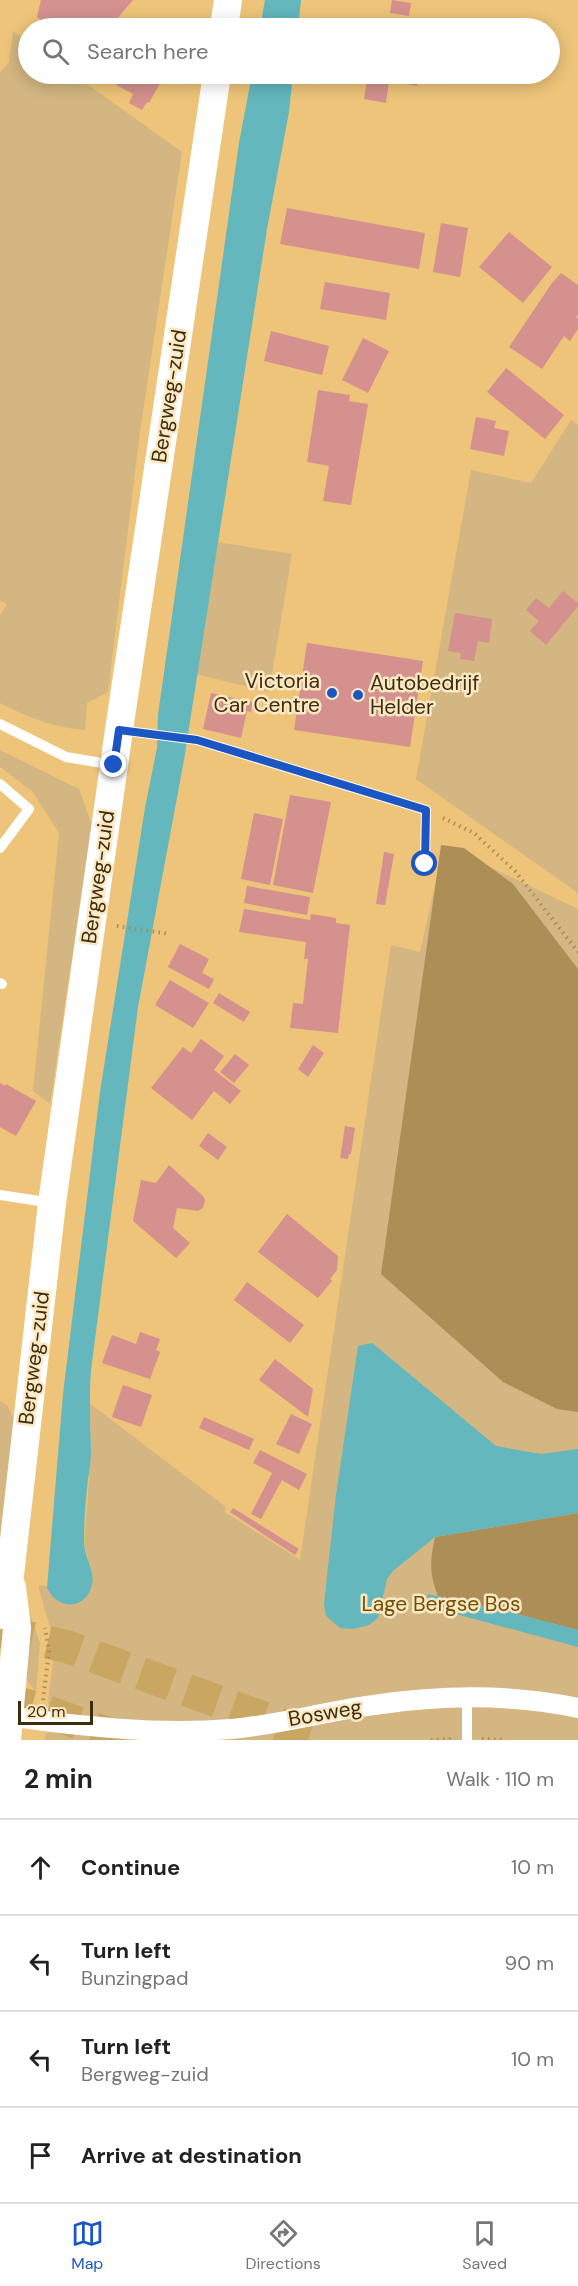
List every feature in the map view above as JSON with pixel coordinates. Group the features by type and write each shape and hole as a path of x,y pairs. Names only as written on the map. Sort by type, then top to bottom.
{"street":[{"path":"225,18 228,0"},
{"name":"Bergweg-zuid","path":"0,1615 10,1575 52,1203 119,730 216,84"},
{"name":"Bergweg-zuid","path":"5,1724 17,1629 10,1575"},
{"name":"Bosweg","path":"5,1724 164,1731 232,1729 373,1705 423,1699 500,1699 578,1708"}],"lane":[{"path":"0,724 66,757 114,765"},
{"path":"119,730 197,740 426,810 425,864"},
{"path":"0,784 29,809 0,848"},
{"path":"0,1195 52,1203"},
{"path":"467,1698 467,1740"}],"path":[{"path":"426,810 474,833 515,871 578,952"},
{"path":"121,927 170,934"}],"green space":[{"path":"13,31 18,35 18,84 87,84 182,152 140,432 108,692 87,703 85,730 41,721 0,703 0,615 7,605 0,600 0,73 9,62"},
{"path":"571,420 578,425 578,893 416,779 471,470 531,483"},
{"path":"218,542 292,554 269,692 196,674"},
{"path":"0,750 79,789 92,825 50,1104 33,1091 59,833 32,791 0,767"},
{"name":"Lage Bergse Bos","path":"444,845 578,909 578,1740 45,1740 46,1733 50,1732 73,1734 77,1712 58,1709 48,1703 53,1661 53,1637 39,1585 47,1586 47,1588 92,1585 92,1571 84,1545 91,1453 88,1402 226,1507 225,1512 300,1560 391,945 420,952"},
{"path":"0,1401 7,1405 14,1419 0,1543"},
{"path":"27,1607 40,1643 36,1692 26,1679"}],"shaded area":[{"path":"441,845 464,848 513,884 578,969 578,1412 557,1409 503,1382 381,1274"},
{"path":"578,1513 578,1630 438,1596 431,1567 435,1537"}],"water":[{"path":"265,0 301,0 299,18 262,18"},
{"path":"250,84 292,84 184,760 138,1007 91,1370 91,1457 84,1544 93,1579 89,1593 84,1599 78,1603 65,1604 58,1601 47,1588 63,1394 100,1092 145,808 157,748 158,715 239,143"},
{"path":"372,1343 496,1446 541,1454 578,1449 578,1513 435,1537 393,1571 387,1579 378,1618 369,1625 353,1629 340,1628 326,1616 324,1604 336,1495 358,1346"},
{"path":"428,1594 578,1630 578,1647 426,1606"}],"building":[{"path":"41,0 133,0 118,18 37,17"},
{"path":"392,0 411,3 409,16 390,13"},
{"path":"159,84 149,103 147,102 142,110 129,103 133,94 116,85"},
{"path":"366,84 389,84 386,103 364,99"},
{"path":"287,208 425,233 419,269 280,244"},
{"path":"441,223 468,228 460,277 433,272"},
{"path":"509,232 552,267 523,303 479,267"},
{"path":"561,273 578,285 578,314 576,317 578,329 570,341 564,336 542,369 509,347"},
{"path":"325,282 390,293 386,320 320,309"},
{"path":"271,331 329,346 322,375 264,361"},
{"path":"363,338 389,351 368,393 342,380"},
{"path":"506,368 564,415 545,439 487,392"},
{"path":"318,390 350,395 349,401 368,404 351,505 323,501 329,466 307,462"},
{"path":"476,417 496,421 494,428 509,431 504,456 470,449"},
{"path":"563,591 578,603 578,606 546,645 530,631 539,621 526,610 536,598 549,608"},
{"path":"455,613 492,619 489,643 478,641 474,661 460,659 461,653 448,651"},
{"path":"307,643 423,661 410,747 294,730"},
{"path":"211,693 253,702 251,712 247,711 241,738 203,729"},
{"path":"290,795 331,802 313,893 273,885"},
{"path":"254,813 283,819 270,885 241,879"},
{"path":"384,852 394,854 385,905 376,904"},
{"path":"247,886 310,897 307,915 244,903"},
{"path":"244,909 310,920 311,914 336,918 336,923 350,925 338,1033 290,1028 293,1003 303,1004 308,959 304,959 306,942 239,932"},
{"path":"180,944 209,959 202,973 214,979 209,989 168,967"},
{"path":"170,980 209,1003 193,1028 155,1005"},
{"path":"219,993 250,1012 244,1022 213,1003"},
{"path":"201,1039 224,1056 214,1070 241,1091 230,1104 214,1091 192,1120 151,1088 183,1047 191,1053"},
{"path":"313,1045 324,1053 308,1077 298,1069"},
{"path":"235,1054 249,1065 234,1083 220,1072"},
{"path":"0,1083 36,1101 16,1136 0,1127"},
{"path":"345,1126 355,1128 351,1154 348,1159 340,1158"},
{"path":"208,1133 227,1147 218,1160 199,1146"},
{"path":"169,1165 205,1200 203,1208 198,1211 177,1208 173,1228 190,1243 176,1258 133,1221 141,1180 156,1183"},
{"path":"287,1214 338,1256 337,1270 330,1279 332,1281 318,1298 258,1252"},
{"path":"247,1282 304,1325 290,1343 234,1300"},
{"path":"140,1332 160,1339 156,1350 160,1352 150,1379 102,1363 112,1335 136,1344"},
{"path":"275,1359 313,1389 308,1417 259,1380"},
{"path":"123,1385 152,1395 141,1427 112,1417"},
{"path":"291,1414 312,1424 299,1454 276,1444"},
{"path":"204,1417 254,1439 249,1450 199,1428"},
{"path":"260,1450 307,1474 299,1490 282,1480 261,1519 251,1514 272,1473 253,1463"},
{"path":"233,1508 299,1549 295,1555 230,1512"}],"tunnel":[{"path":"0,1631 68,1647 324,1740"},
{"path":"0,1698 39,1709 127,1740"}],"place":[{"name":"Victoria Car Centre","path":"332,693"},
{"name":"Autobedrijf Helder","path":"358,695"}],"route":[{"path":"114,765 119,730 197,740 426,810 425,864"}]}
